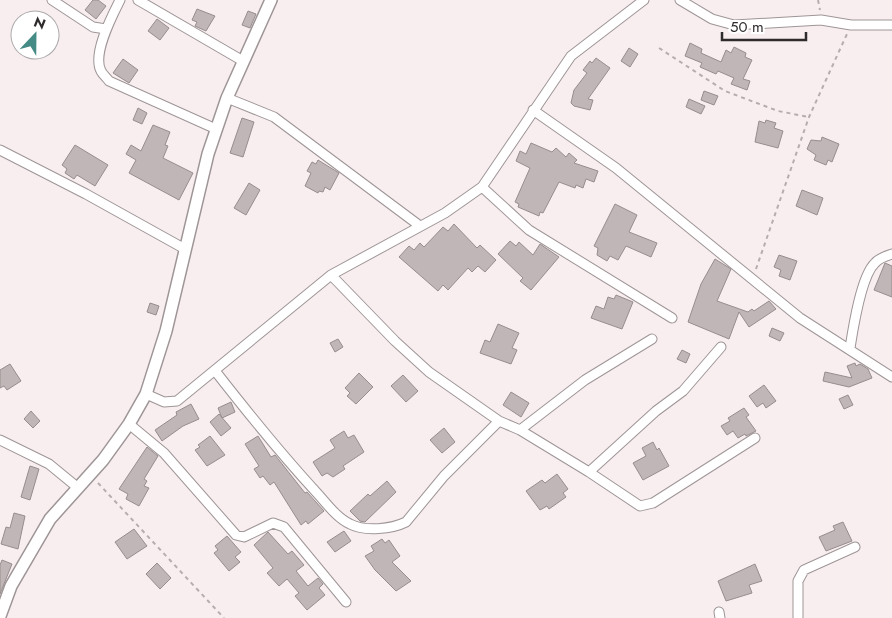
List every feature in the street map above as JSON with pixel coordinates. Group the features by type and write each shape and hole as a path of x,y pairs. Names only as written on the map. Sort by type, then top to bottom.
{"street":[{"path":"52,0 86,23 106,29"},
{"path":"120,0 106,29 99,56 101,71 109,80 216,129"},
{"path":"138,0 243,61"},
{"path":"0,616 11,586 50,519 103,460 129,424 146,394 166,331 216,129 227,98 271,0"},
{"path":"146,394 164,402 177,401 216,372 331,275 445,213 482,187 571,56 644,0"},
{"path":"680,0 712,19 734,24 821,20 851,25 892,25"},
{"path":"227,98 274,117 420,226"},
{"path":"533,110 616,168 800,318 850,348 892,377"},
{"path":"0,150 86,194 185,249"},
{"path":"482,187 529,230 672,318"},
{"path":"850,348 856,313 870,268 879,260 892,254"},
{"path":"331,275 395,341 429,372 499,421 520,430 640,506 654,503 755,438"},
{"path":"520,430 585,380 652,339"},
{"path":"589,472 656,411 683,391 721,347"},
{"path":"216,372 301,476 340,518 351,525 365,528 399,526 406,522 444,476 499,421"},
{"path":"129,424 164,454 236,535 244,537 273,523 284,526 346,602"},
{"path":"0,440 49,464 77,487"},
{"path":"798,618 798,581 804,570 855,547"}],"path":[{"path":"752,280 809,117 851,25"},
{"path":"658,48 725,91 760,106 809,117"},
{"path":"89,474 224,618"}],"building":[{"path":"93,0 98,0 106,6 96,19 85,10"},
{"path":"197,9 215,16 206,31 195,26 197,22 192,20"},
{"path":"248,11 256,14 250,28 242,25"},
{"path":"157,19 169,28 160,40 148,31"},
{"path":"690,43 702,49 701,53 721,62 726,50 731,53 734,47 746,53 745,57 752,60 743,79 750,81 747,90 731,84 734,78 718,71 716,74 700,67 702,63 685,56"},
{"path":"629,48 638,54 630,67 621,61"},
{"path":"596,58 610,68 588,99 593,100 590,110 574,106 571,103 574,90 587,73 583,70 590,61 592,63"},
{"path":"123,59 138,70 129,83 113,73"},
{"path":"704,91 718,96 714,105 701,100"},
{"path":"689,99 705,106 701,114 686,107"},
{"path":"138,108 147,113 142,124 133,120"},
{"path":"242,118 254,122 243,157 230,153"},
{"path":"766,120 776,123 774,128 783,131 778,148 755,142 759,121 765,123"},
{"path":"153,125 170,132 165,145 168,146 163,158 193,173 179,200 129,173 136,160 126,154 131,145 141,151"},
{"path":"822,137 839,144 832,162 828,160 826,165 814,160 816,155 807,149 811,140 821,141"},
{"path":"531,143 552,152 556,148 566,157 569,153 577,160 574,163 598,171 594,182 586,179 583,188 576,185 575,188 559,182 543,213 540,212 539,216 518,207 519,204 515,202 530,168 516,161 520,151 526,154"},
{"path":"75,145 108,165 95,186 77,175 74,179 65,173 67,169 62,165"},
{"path":"318,160 339,173 330,190 325,187 323,192 319,191 318,193 305,186 311,173 307,171 312,162 316,164"},
{"path":"249,183 260,190 246,215 234,208"},
{"path":"802,190 823,198 817,215 796,206"},
{"path":"615,204 637,215 629,232 657,243 651,257 626,246 618,260 610,256 607,261 597,255 598,248 594,246"},
{"path":"454,224 477,248 480,245 496,260 485,272 478,266 472,272 468,268 448,290 443,285 438,291 399,257 409,246 414,250 420,243 424,247 443,227 448,231"},
{"path":"510,241 516,246 519,242 533,255 540,244 559,257 531,290 520,281 523,278 498,254"},
{"path":"779,255 797,261 790,280 779,276 781,270 774,267"},
{"path":"715,259 731,269 717,301 748,312 752,309 754,311 769,301 776,309 749,327 739,312 729,339 688,322 701,284"},
{"path":"885,263 892,266 892,297 874,290"},
{"path":"616,295 633,302 622,329 591,318 596,306 604,309 608,297 614,299"},
{"path":"150,303 159,306 156,315 147,312"},
{"path":"498,324 519,333 512,348 517,350 511,364 480,353 485,340 490,342"},
{"path":"772,328 784,333 780,341 769,336"},
{"path":"338,339 343,347 335,352 330,343"},
{"path":"682,350 690,354 686,363 677,359"},
{"path":"855,363 856,366 860,364 868,369 872,378 849,387 823,381 825,372 852,378 847,366"},
{"path":"10,364 21,381 7,390 4,386 0,388 0,370"},
{"path":"359,373 373,387 356,404 347,396 350,393 345,388"},
{"path":"403,375 418,391 406,402 391,386"},
{"path":"764,385 776,401 766,408 763,403 757,407 749,396"},
{"path":"511,392 529,403 521,417 503,405"},
{"path":"848,395 853,405 844,409 839,399"},
{"path":"231,402 235,412 222,418 218,408"},
{"path":"191,404 199,419 183,426 162,441 155,430 177,415 176,412"},
{"path":"744,408 749,415 746,417 756,431 738,438 733,431 727,435 721,426 730,421 728,418"},
{"path":"31,411 40,421 33,428 24,419"},
{"path":"219,414 231,428 221,436 210,422"},
{"path":"444,428 455,442 442,453 430,440"},
{"path":"344,431 348,438 354,435 364,452 343,466 345,469 333,477 327,473 322,476 313,462 335,448 330,440"},
{"path":"210,436 225,455 207,466 195,450 200,447 198,445"},
{"path":"258,436 271,457 275,455 305,493 307,492 324,511 308,524 306,521 301,525 274,482 270,485 263,476 260,478 254,469 259,466 245,444"},
{"path":"653,442 657,450 659,448 669,466 643,480 633,463 646,456 642,448"},
{"path":"147,447 158,456 144,479 147,481 144,486 149,488 139,506 126,499 128,494 119,489"},
{"path":"30,466 39,469 30,500 21,497"},
{"path":"557,474 568,489 563,493 566,497 549,509 547,506 540,510 526,491 542,480 545,483"},
{"path":"387,481 396,492 365,522 360,521 350,511 368,494 370,496"},
{"path":"14,513 25,516 18,549 1,544 6,527 10,528"},
{"path":"843,522 852,541 826,551 819,537 835,530 833,526"},
{"path":"134,529 147,546 127,559 115,542"},
{"path":"344,531 351,541 335,552 327,542"},
{"path":"268,532 288,554 292,551 304,565 296,571 308,586 318,578 323,584 319,588 325,595 307,610 295,596 299,593 287,579 279,586 267,573 273,568 254,545"},
{"path":"227,536 241,552 235,557 240,562 229,571 214,553 218,550 215,546"},
{"path":"382,539 385,543 389,540 400,556 392,562 411,581 396,591 375,570 365,556 374,551 371,546"},
{"path":"2,560 12,564 0,594 0,565"},
{"path":"157,563 171,578 160,589 146,574"},
{"path":"755,564 762,581 749,585 752,593 726,601 718,581"}]}
